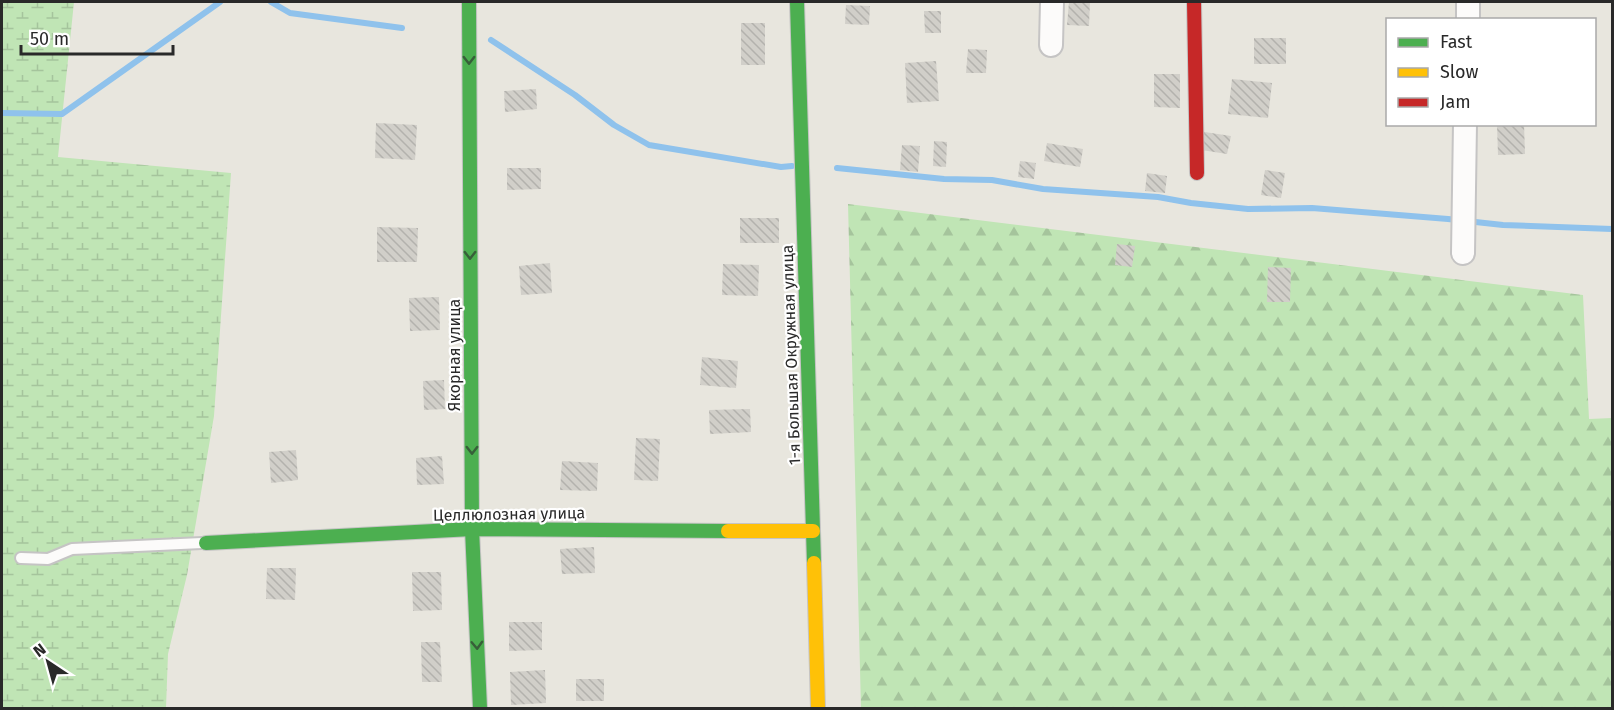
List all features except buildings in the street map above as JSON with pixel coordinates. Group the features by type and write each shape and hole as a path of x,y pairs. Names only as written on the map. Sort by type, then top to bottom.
{"street":[{"name":"Якорная улица","path":"468,2 472,529 480,708"},
{"name":"1-я Большая Окружная улица","path":"797,2 818,708"},
{"path":"1051,45 1052,2"},
{"path":"1194,2 1197,173"},
{"path":"1468,2 1468,18"},
{"path":"1462,253 1466,126"},
{"name":"Целлюлозная улица","path":"206,543 472,529 813,531"}],"lane":[{"path":"21,558 48,559 72,549 206,543"}],"green space":[{"path":"2,2 74,2 58,157 231,173 214,416 187,575 168,654 166,708 2,708"},
{"path":"848,204 1583,295 1589,419 1612,418 1612,708 861,708"}],"waterway":[{"path":"2,113 62,114 220,2"},
{"path":"271,2 290,13 402,28"},
{"path":"491,40 575,95 614,125 649,145 781,167 792,166"},
{"path":"837,168 944,179 992,180 1043,189 1158,197 1248,209 1312,208 1503,225 1612,229"}],"traffic: fast":[{"path":"469,2 472,529 480,708"},
{"path":"797,2 814,563"},
{"path":"206,543 472,529 728,531"}],"traffic: slow":[{"path":"728,531 813,531"},
{"path":"814,563 818,708"}],"traffic: jam":[{"path":"1194,2 1197,173"}]}
